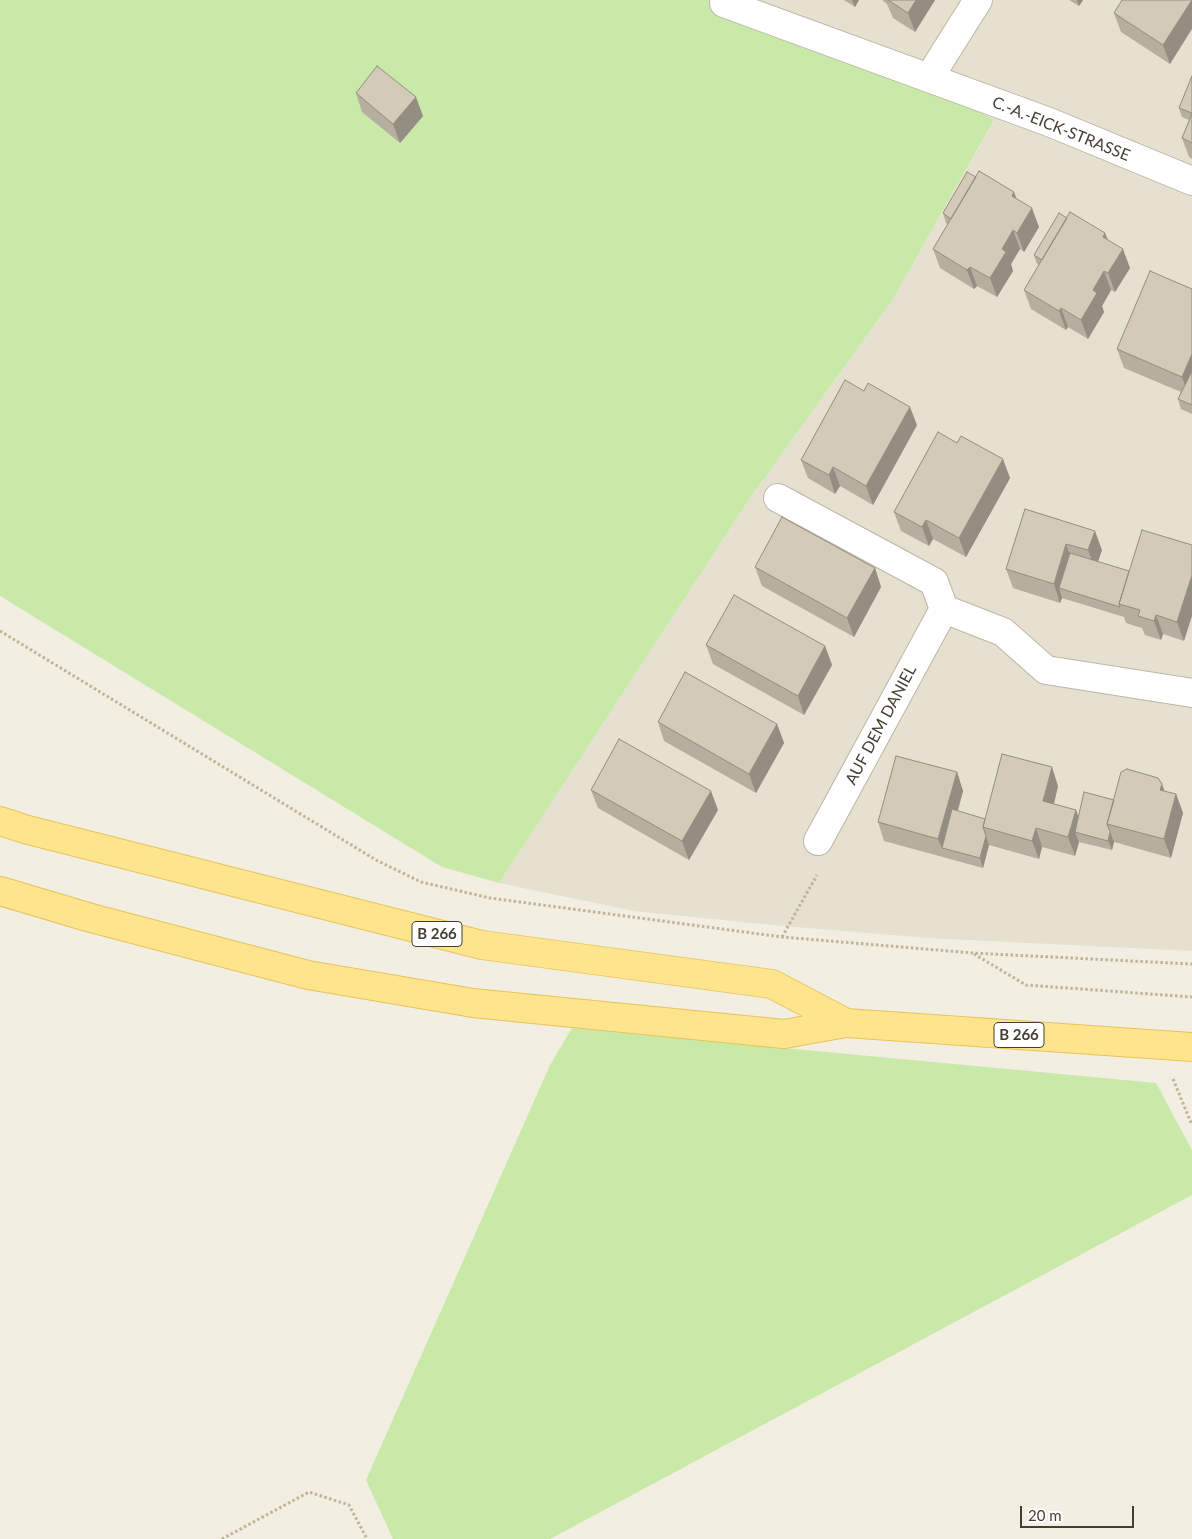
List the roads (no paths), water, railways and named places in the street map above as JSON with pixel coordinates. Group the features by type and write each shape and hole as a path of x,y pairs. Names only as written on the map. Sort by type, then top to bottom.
{"main road":[{"name":"B 266","path":"0,821 28,830 482,945 772,984 846,1023"},
{"name":"B 266","path":"0,891 91,918 308,975 473,1003 784,1034 846,1023 1192,1047"}],"street":[{"path":"929,78 978,0"},
{"name":"C.-A.-EICK-STRASSE","path":"724,3 1048,122 1192,181"},
{"path":"778,498 934,582 944,609 1003,632 1046,670 1192,693"},
{"name":"AUF DEM DANIEL","path":"818,841 944,609"}]}
